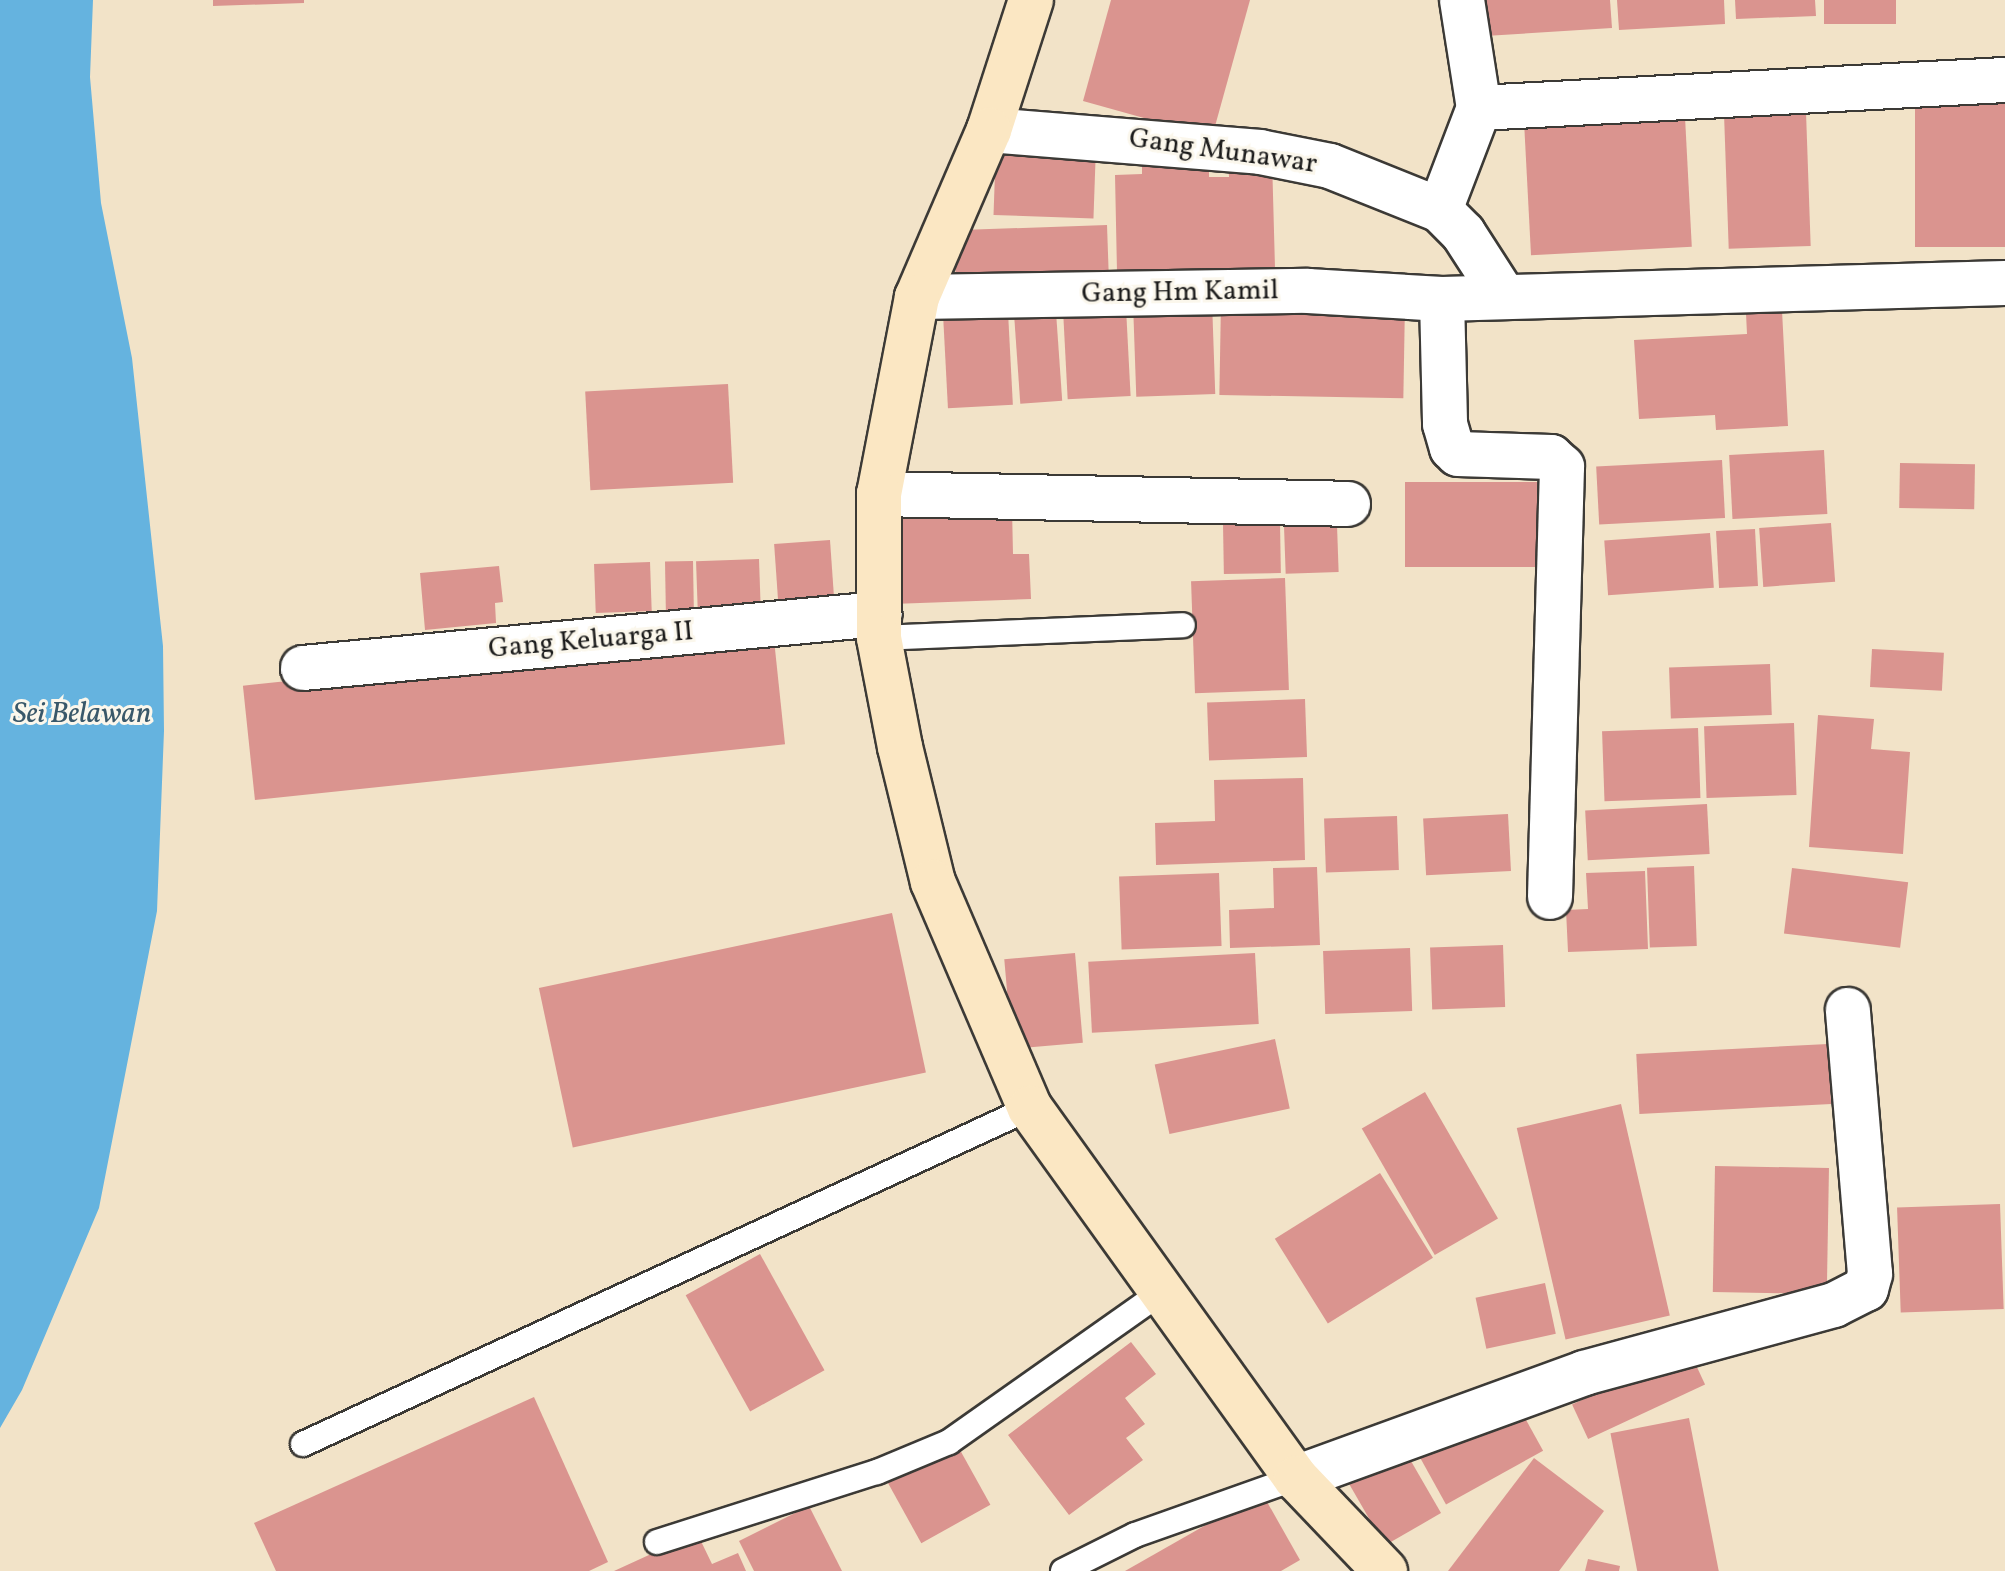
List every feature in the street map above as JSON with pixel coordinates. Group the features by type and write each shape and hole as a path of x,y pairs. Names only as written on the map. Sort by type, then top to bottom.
{"street":[{"path":"1031,0 989,130 917,297 879,494 879,626 933,882 1030,1108 1296,1478 1385,1571"},
{"path":"1440,210 1479,108 1462,0"},
{"path":"1479,108 2005,80"},
{"name":"Gang Munawar","path":"989,130 1260,152 1330,166 1440,210 1463,233 1503,295"},
{"name":"Gang Hm Kamil","path":"917,297 1308,291 1442,299 2005,283"},
{"path":"1442,299 1445,424 1452,448 1458,454 1551,457 1562,467 1550,897"},
{"path":"879,494 1348,504"},
{"name":"Gang Keluarga II","path":"303,668 879,626"},
{"path":"1296,1478 1572,1377 1834,1305 1866,1289 1870,1274 1848,1010"}],"lane":[{"path":"879,626 1183,625"},
{"path":"303,1444 1030,1108"},
{"path":"657,1542 877,1472 949,1442 1162,1292"},
{"path":"1063,1571 1135,1535 1296,1478"}],"water":[{"name":"Sei Belawan","path":"0,0 93,0 90,77 101,203 132,358 163,646 164,731 157,911 99,1208 22,1390 0,1428"}],"building":[{"path":"213,0 304,0 304,3 213,6"},
{"path":"1111,0 1250,0 1212,137 1083,101"},
{"path":"1467,0 1610,0 1612,28 1469,37"},
{"path":"1617,0 1724,0 1725,24 1619,30"},
{"path":"1735,0 1815,0 1816,16 1736,19"},
{"path":"1824,0 1896,0 1896,24 1824,24"},
{"path":"1915,101 2005,101 2005,247 1915,247"},
{"path":"1806,112 1811,246 1729,249 1724,115"},
{"path":"1685,117 1692,247 1531,255 1524,125"},
{"path":"996,144 1096,147 1093,218 994,215"},
{"path":"1272,158 1275,268 1117,272 1115,175 1142,174 1142,163 1209,162 1209,177 1229,177 1228,159"},
{"path":"1107,225 1109,280 956,285 954,230"},
{"path":"1781,291 1788,426 1716,430 1715,415 1639,419 1634,340 1747,334 1745,293"},
{"path":"1212,301 1215,394 1136,397 1133,304"},
{"path":"1221,301 1405,304 1403,398 1219,395"},
{"path":"1126,308 1131,396 1068,399 1063,311"},
{"path":"1008,312 1013,405 948,408 943,315"},
{"path":"1056,312 1062,401 1020,404 1014,315"},
{"path":"728,384 733,483 590,490 585,391"},
{"path":"1824,450 1827,514 1732,519 1729,455"},
{"path":"1722,460 1725,518 1599,525 1596,467"},
{"path":"1900,463 1975,464 1974,509 1899,508"},
{"path":"1405,482 1539,482 1539,567 1405,567"},
{"path":"1012,508 1013,554 1029,554 1031,599 892,604 889,513"},
{"path":"1280,523 1281,573 1224,574 1223,524"},
{"path":"1831,523 1835,582 1763,587 1759,528"},
{"path":"1337,525 1339,572 1286,574 1284,527"},
{"path":"1755,529 1758,586 1719,588 1716,531"},
{"path":"1710,533 1714,588 1608,595 1604,540"},
{"path":"830,540 834,603 779,607 774,544"},
{"path":"759,559 761,606 698,608 696,561"},
{"path":"665,561 693,561 694,612 666,612"},
{"path":"650,562 652,611 596,613 594,564"},
{"path":"499,566 503,602 495,603 496,623 425,630 420,573"},
{"path":"1285,578 1289,690 1195,693 1191,581"},
{"path":"773,630 785,744 255,800 243,686"},
{"path":"1872,649 1944,653 1942,691 1870,687"},
{"path":"1770,664 1772,715 1671,718 1669,668"},
{"path":"1305,699 1307,757 1209,760 1207,702"},
{"path":"1818,715 1874,719 1871,749 1910,752 1903,854 1809,847"},
{"path":"1794,723 1797,795 1707,798 1704,726"},
{"path":"1698,728 1700,798 1605,801 1602,731"},
{"path":"1303,778 1305,860 1156,865 1155,823 1215,821 1214,780"},
{"path":"1707,804 1710,854 1588,860 1585,810"},
{"path":"1508,814 1511,871 1426,875 1423,818"},
{"path":"1397,816 1399,870 1326,873 1324,819"},
{"path":"1694,866 1697,946 1650,948 1647,868"},
{"path":"1317,867 1320,945 1230,948 1229,910 1274,908 1273,868"},
{"path":"1792,868 1908,882 1900,948 1784,934"},
{"path":"1645,871 1648,949 1568,952 1566,910 1588,909 1586,873"},
{"path":"1219,873 1222,946 1122,949 1119,876"},
{"path":"892,913 926,1072 573,1147 539,988"},
{"path":"1503,945 1505,1007 1432,1010 1430,948"},
{"path":"1410,948 1412,1011 1325,1014 1323,951"},
{"path":"1075,953 1083,1043 1012,1049 1004,959"},
{"path":"1255,953 1259,1024 1092,1033 1088,962"},
{"path":"1275,1039 1290,1108 1169,1134 1155,1065"},
{"path":"1828,1044 1831,1104 1639,1114 1636,1054"},
{"path":"1425,1092 1498,1218 1435,1255 1362,1128"},
{"path":"1621,1104 1670,1315 1566,1340 1517,1128"},
{"path":"1715,1166 1829,1168 1827,1294 1713,1292"},
{"path":"1380,1173 1433,1258 1328,1324 1275,1239"},
{"path":"2000,1204 2004,1309 1901,1313 1897,1208"},
{"path":"760,1254 824,1370 750,1412 686,1295"},
{"path":"1545,1283 1556,1334 1486,1349 1476,1298"},
{"path":"1131,1342 1156,1374 1125,1398 1145,1424 1126,1438 1143,1460 1069,1515 1008,1435"},
{"path":"1689,1350 1705,1384 1588,1439 1572,1405"},
{"path":"534,1397 608,1562 589,1571 276,1571 254,1523"},
{"path":"1515,1400 1543,1451 1446,1505 1418,1454"},
{"path":"1689,1418 1719,1571 1637,1571 1610,1433"},
{"path":"955,1441 990,1505 921,1543 886,1479"},
{"path":"1404,1449 1441,1513 1385,1546 1348,1482"},
{"path":"1534,1458 1604,1511 1559,1571 1448,1571"},
{"path":"1262,1493 1300,1560 1281,1571 1125,1571"},
{"path":"809,1506 842,1571 754,1571 739,1541"},
{"path":"697,1533 712,1564 738,1553 746,1571 614,1571"},
{"path":"1588,1559 1620,1566 1619,1571 1585,1571"}]}
